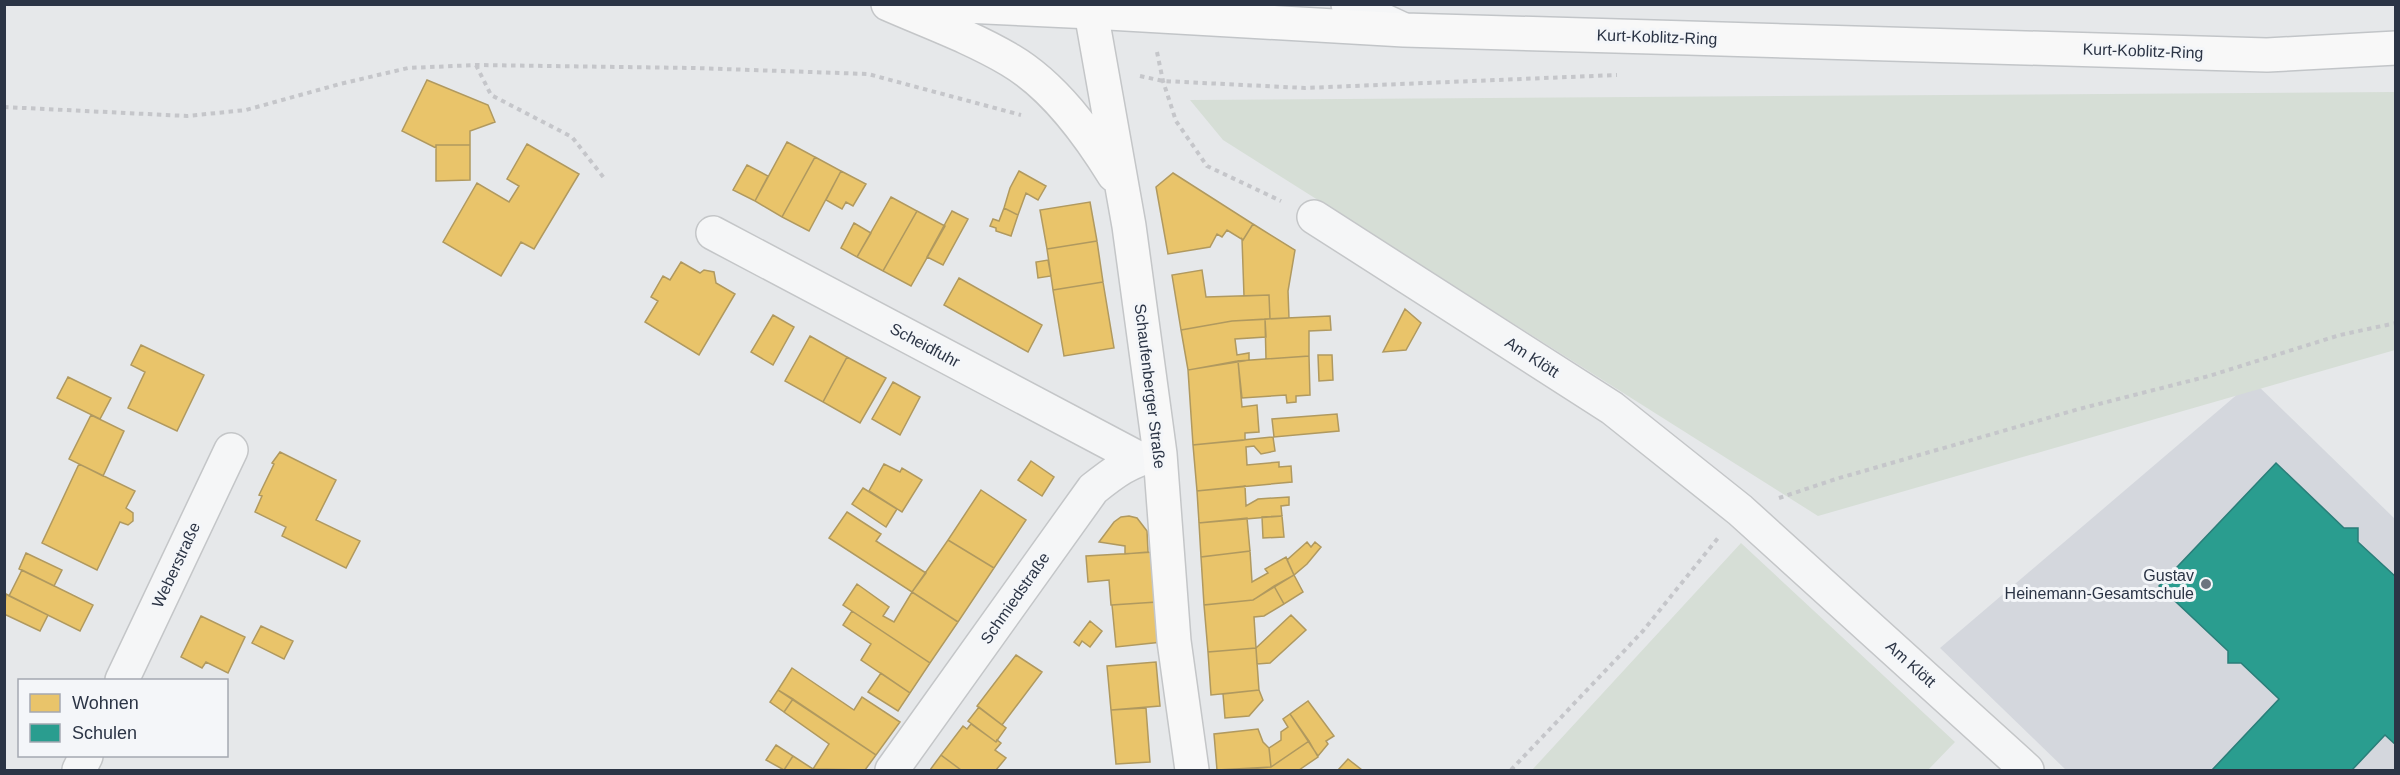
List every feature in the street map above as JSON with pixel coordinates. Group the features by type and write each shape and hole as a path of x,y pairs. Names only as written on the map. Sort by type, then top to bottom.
{"main road":[{"path":"888,4 969,39 1011,61 1040,83 1094,143 1122,187"},
{"name":"Kurt-Koblitz-Ring","path":"920,4 1090,8 1404,30 2267,55 2396,48"},
{"name":"Schaufenberger Straße","path":"1090,8 1122,187 1149,456 1192,771"}],"street":[{"path":"1348,4 1404,30"},
{"name":"Am Klött","path":"1314,217 1611,408 1740,510 2027,771"},
{"name":"Scheidfuhr","path":"713,233 1149,456"},
{"name":"Weberstraße","path":"123,679 231,450"},
{"name":"Schmiedstraße","path":"892,771 1093,489 1122,466 1149,456"},
{"path":"79,771 86,757"}],"path":[{"path":"476,64 491,95 572,137 604,178"},
{"path":"4,107 199,115 246,111 340,84 408,68 476,64 868,74 1028,117 1040,83"},
{"path":"1101,67 1163,81 1305,88 1624,75"},
{"path":"1163,81 1176,121 1207,166 1314,217"},
{"path":"1511,771 1643,631 1740,510 1836,479 2079,409 2209,376 2340,335 2396,323"}],"shaded area":[{"path":"2395,92 2395,350 1818,516 1223,140 1190,100"},
{"name":"Gustav Heinemann-Gesamtschule","path":"2253,381 2395,519 2395,770 2066,770 1940,648"},
{"path":"1741,543 1955,742 1928,770 1532,770"}],"building: Wohnen":[{"path":"427,80 488,105 495,122 470,131 470,145 436,145 436,148 402,131"},
{"path":"787,142 815,157 782,217 755,201"},
{"path":"527,144 579,174 534,249 521,242 501,276 443,242 477,183 509,202 519,186 507,179"},
{"path":"436,145 470,145 470,180 436,181"},
{"path":"815,157 841,171 809,231 782,217"},
{"path":"747,165 768,176 755,201 733,190"},
{"path":"841,171 866,184 853,206 846,202 842,209 826,200"},
{"path":"1019,171 1046,186 1038,200 1026,193 1018,215 1004,208 1010,188"},
{"path":"1173,173 1253,224 1243,240 1227,230 1222,237 1217,234 1210,247 1168,254 1156,187"},
{"path":"891,197 917,211 883,271 857,257"},
{"path":"1090,202 1097,241 1047,249 1040,210"},
{"path":"1004,208 1018,215 1011,236 996,231 996,228 990,226 993,219 999,221"},
{"path":"917,211 945,226 911,286 883,271"},
{"path":"952,211 968,219 943,265 927,257"},
{"path":"854,223 871,233 857,257 841,248"},
{"path":"1253,224 1295,250 1288,291 1289,318 1270,319 1269,295 1244,296 1242,239"},
{"path":"1097,241 1103,282 1053,290 1047,249"},
{"path":"1048,260 1051,276 1038,278 1036,262"},
{"path":"681,262 700,273 704,270 714,272 716,283 735,294 699,355 645,322 658,301 651,297 663,276 670,280"},
{"path":"1202,270 1206,297 1269,295 1270,319 1232,321 1181,330 1172,275"},
{"path":"959,278 1042,325 1028,352 944,305"},
{"path":"1103,282 1114,348 1064,356 1053,290"},
{"path":"1405,309 1421,323 1406,350 1383,352"},
{"path":"773,315 794,327 773,365 751,352"},
{"path":"1330,316 1331,330 1309,331 1309,356 1266,359 1265,319"},
{"path":"1265,319 1266,337 1235,339 1237,355 1249,353 1249,360 1188,370 1181,330 1232,321"},
{"path":"810,336 847,357 823,402 785,381"},
{"path":"141,345 204,375 177,431 128,408 145,372 131,365"},
{"path":"1318,355 1332,355 1333,380 1319,381"},
{"path":"1309,356 1310,395 1296,396 1296,402 1287,403 1286,395 1242,398 1238,361"},
{"path":"847,357 886,378 860,423 823,402"},
{"path":"1238,361 1242,407 1257,405 1259,432 1245,433 1245,440 1193,445 1188,370"},
{"path":"68,377 111,398 100,419 57,398"},
{"path":"893,382 920,397 900,435 872,419"},
{"path":"1337,414 1339,431 1274,437 1272,419"},
{"path":"91,415 124,431 103,476 69,459"},
{"path":"1273,437 1275,451 1261,454 1254,446 1246,447 1247,465 1279,462 1279,467 1291,466 1292,482 1197,491 1193,445"},
{"path":"280,452 336,480 316,520 360,541 346,568 282,536 286,527 255,512 262,496 259,495 274,464 272,463"},
{"path":"1031,461 1054,477 1042,496 1018,480"},
{"path":"79,464 135,491 126,508 133,513 133,521 128,525 120,522 97,570 42,543"},
{"path":"884,464 900,472 902,468 922,480 902,512 869,491"},
{"path":"1245,486 1246,506 1258,499 1289,497 1289,505 1281,506 1282,516 1199,523 1197,491"},
{"path":"863,488 897,509 886,527 852,504"},
{"path":"981,490 1026,520 994,568 948,540"},
{"path":"847,512 881,534 876,541 926,573 912,592 829,538"},
{"path":"1282,516 1284,537 1263,538 1262,517"},
{"path":"1121,517 1137,518 1147,531 1148,552 1125,554 1125,546 1099,542 1114,522"},
{"path":"1247,518 1250,551 1201,557 1199,523"},
{"path":"948,540 994,568 958,622 912,592"},
{"path":"1307,542 1311,547 1315,542 1321,547 1294,575 1287,560"},
{"path":"1250,551 1252,582 1268,573 1265,569 1286,557 1294,575 1253,600 1204,605 1201,557"},
{"path":"1155,552 1157,602 1111,605 1109,580 1088,582 1086,556"},
{"path":"26,553 62,570 54,586 19,569"},
{"path":"22,570 93,605 80,631 9,596"},
{"path":"1294,575 1303,592 1284,604 1274,586"},
{"path":"857,584 889,607 883,616 894,622 912,592 958,622 930,663 843,605"},
{"path":"1274,586 1284,604 1264,616 1254,617 1256,648 1208,652 1204,605 1253,600"},
{"path":"6,594 48,615 40,631 4,614"},
{"path":"1157,602 1162,642 1116,647 1112,605"},
{"path":"852,611 930,663 910,693 861,660 871,644 843,625"},
{"path":"1291,615 1306,630 1270,663 1257,664 1256,648"},
{"path":"201,616 245,637 228,673 206,662 202,668 181,657"},
{"path":"1090,621 1102,631 1090,647 1082,641 1079,646 1074,642"},
{"path":"261,626 293,641 284,659 252,643"},
{"path":"1256,648 1259,690 1211,695 1208,652"},
{"path":"1016,655 1042,672 1002,725 977,706"},
{"path":"1156,662 1160,706 1111,710 1107,666"},
{"path":"792,668 854,710 862,697 900,722 876,755 778,690"},
{"path":"881,673 910,693 898,711 868,692"},
{"path":"778,690 793,699 784,712 770,702"},
{"path":"1259,690 1263,700 1249,716 1225,718 1223,694"},
{"path":"793,699 876,755 865,770 813,769 829,744 784,712"},
{"path":"1308,701 1334,736 1326,741 1328,744 1318,756 1290,714"},
{"path":"979,707 1006,728 996,742 968,721"},
{"path":"1146,708 1150,762 1116,764 1111,710"},
{"path":"1290,714 1309,741 1271,767 1269,748 1281,740 1281,732 1288,727 1283,719"},
{"path":"971,724 996,742 997,740 1001,743 995,750 1006,758 996,770 961,770 941,755 963,726 967,729"},
{"path":"1258,729 1263,742 1269,748 1271,767 1217,770 1214,734"},
{"path":"1309,741 1318,757 1299,770 1239,770 1271,767"},
{"path":"776,745 793,756 784,770 766,760"},
{"path":"941,755 961,770 930,770"},
{"path":"793,756 813,769 815,770 784,770"},
{"path":"1348,759 1362,770 1338,770"}],"building: Schulen":[{"path":"2276,463 2344,528 2358,528 2358,542 2396,577 2396,745 2385,735 2352,770 2212,770 2279,699 2241,663 2228,663 2228,651 2159,586"}],"place":[{"name":"Gustav Heinemann-Gesamtschule","path":"2206,584"}]}
